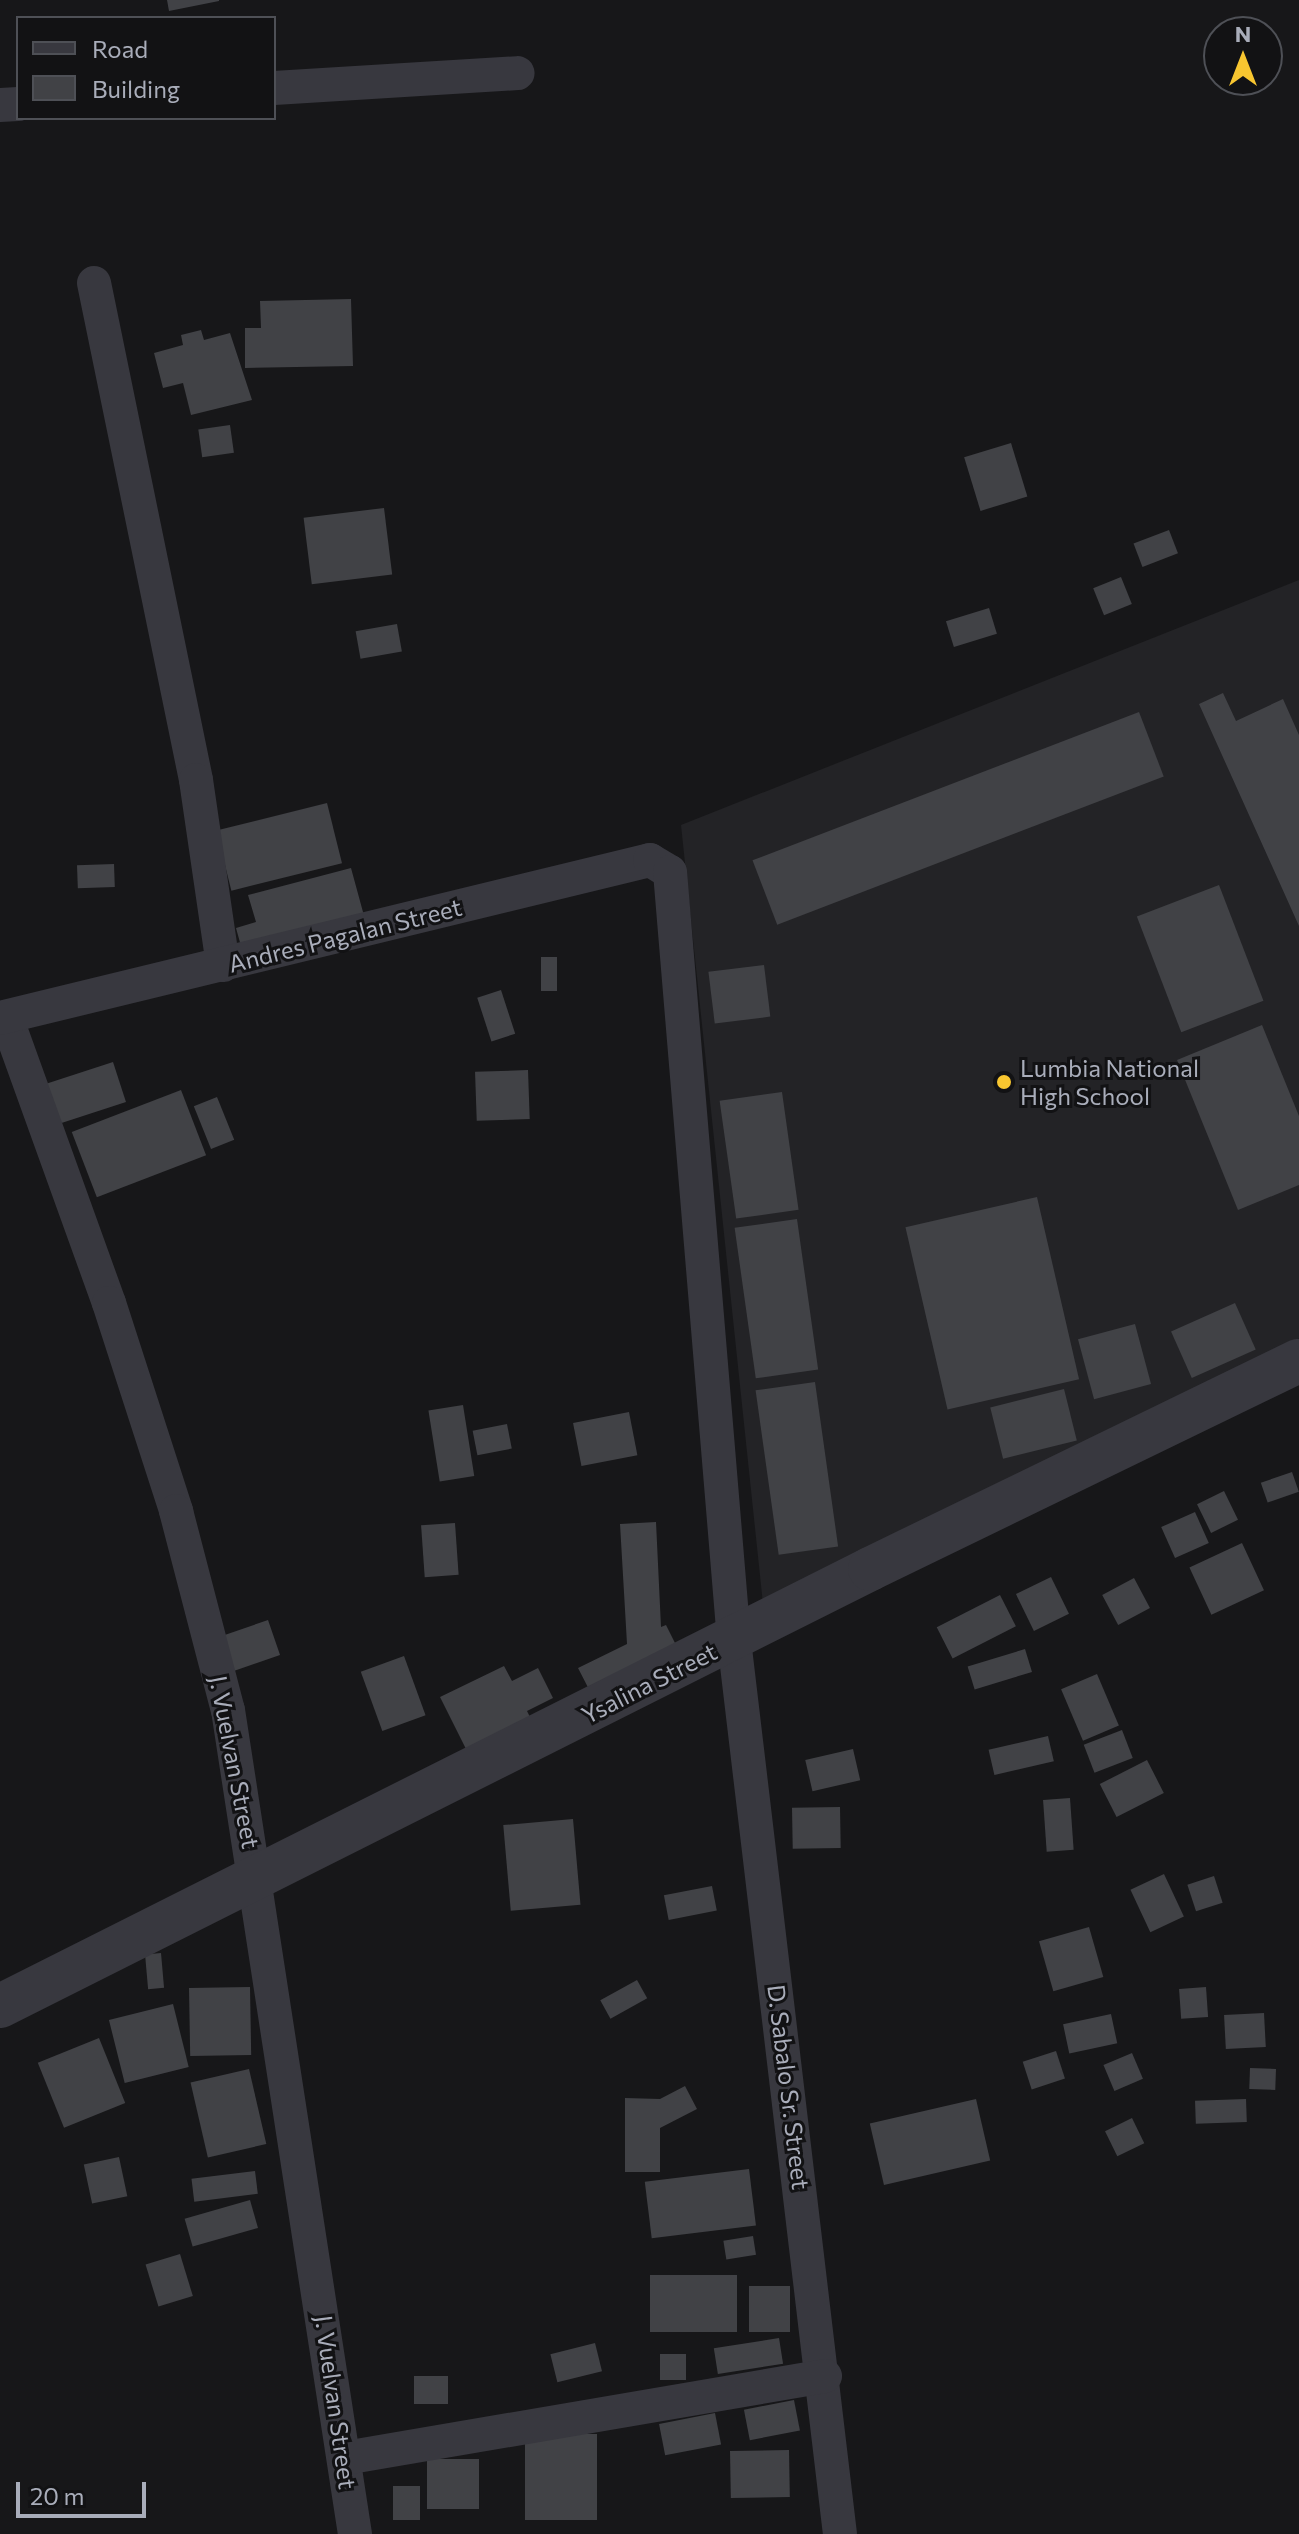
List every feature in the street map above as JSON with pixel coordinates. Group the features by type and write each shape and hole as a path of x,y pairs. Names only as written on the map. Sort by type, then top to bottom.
{"street":[{"path":"276,88 518,73"},
{"path":"94,283 196,780 223,965"},
{"name":"Andres Pagalan Street","path":"3,1017 650,860 670,872 675,889"},
{"name":"D. Sabalo Sr. Street","path":"675,889 734,1640 825,2376 840,2534"},
{"name":"J. Vuelvan Street","path":"3,1017 109,1303 176,1511 228,1710 258,1880 355,2534"},
{"name":"Ysalina Street","path":"0,2006 1299,1361"},
{"path":"345,2458 825,2376"}],"shaded area":[{"name":"Lumbia National High School","path":"1299,580 1299,1338 763,1604 681,825"}],"building":[{"path":"167,0 219,0 219,1 169,11"},
{"path":"351,299 353,366 245,368 245,328 261,328 260,301"},
{"path":"201,330 204,340 230,333 252,400 191,415 183,383 163,388 154,353 183,345 181,335"},
{"path":"230,425 234,453 202,457 198,429"},
{"path":"1011,443 1027,497 981,511 964,457"},
{"path":"384,508 392,575 312,584 304,518"},
{"path":"1169,530 1178,553 1142,567 1134,544"},
{"path":"1121,577 1132,604 1104,615 1093,588"},
{"path":"989,608 997,634 954,647 946,621"},
{"path":"397,624 402,652 361,659 356,631"},
{"path":"1223,693 1236,721 1283,699 1299,735 1299,926 1199,704"},
{"path":"1139,712 1164,776 777,925 752,860"},
{"path":"327,803 342,863 231,891 216,831"},
{"path":"114,864 115,887 78,888 77,865"},
{"path":"351,868 366,923 244,957 236,928 256,922 248,895"},
{"path":"1219,885 1263,1001 1181,1032 1137,917"},
{"path":"541,957 557,957 557,991 541,991"},
{"path":"764,965 770,1017 715,1023 708,972"},
{"path":"501,990 515,1034 491,1041 477,998"},
{"path":"1262,1025 1299,1116 1299,1185 1238,1210 1177,1060"},
{"path":"113,1062 126,1102 58,1124 45,1084"},
{"path":"528,1070 530,1119 477,1121 475,1072"},
{"path":"181,1090 206,1155 97,1197 72,1132"},
{"path":"782,1092 799,1210 736,1219 720,1101"},
{"path":"217,1097 234,1140 211,1149 194,1106"},
{"path":"1037,1197 1079,1379 948,1410 905,1227"},
{"path":"797,1219 818,1370 756,1378 735,1228"},
{"path":"1235,1303 1256,1350 1192,1378 1171,1331"},
{"path":"1135,1324 1151,1384 1094,1399 1078,1339"},
{"path":"815,1382 838,1546 779,1555 756,1390"},
{"path":"1064,1389 1077,1440 1003,1459 990,1407"},
{"path":"463,1405 474,1476 440,1482 428,1410"},
{"path":"629,1412 637,1455 581,1466 573,1423"},
{"path":"507,1424 512,1449 477,1455 473,1431"},
{"path":"1292,1472 1299,1492 1268,1503 1261,1483"},
{"path":"1224,1491 1238,1520 1211,1533 1197,1504"},
{"path":"1195,1512 1209,1543 1175,1558 1161,1527"},
{"path":"656,1522 661,1627 666,1625 684,1661 596,1703 578,1668 627,1644 620,1524"},
{"path":"455,1523 459,1575 425,1577 421,1525"},
{"path":"1242,1543 1264,1590 1211,1615 1189,1568"},
{"path":"1051,1577 1069,1614 1034,1631 1016,1594"},
{"path":"1134,1578 1150,1608 1118,1625 1102,1595"},
{"path":"1000,1595 1016,1626 953,1658 937,1627"},
{"path":"268,1620 280,1655 228,1673 216,1638"},
{"path":"1025,1649 1032,1672 975,1689 968,1667"},
{"path":"404,1656 426,1715 382,1731 361,1672"},
{"path":"504,1666 512,1681 538,1668 553,1698 527,1711 536,1729 472,1761 440,1697"},
{"path":"1097,1674 1119,1726 1083,1741 1061,1689"},
{"path":"1122,1730 1133,1758 1094,1773 1084,1745"},
{"path":"1048,1736 1054,1761 994,1775 989,1750"},
{"path":"853,1749 860,1780 812,1791 805,1760"},
{"path":"1147,1760 1164,1793 1117,1817 1100,1784"},
{"path":"1070,1798 1074,1850 1047,1852 1043,1800"},
{"path":"840,1807 841,1848 793,1849 792,1808"},
{"path":"573,1819 580,1905 511,1911 503,1825"},
{"path":"1164,1874 1184,1917 1150,1932 1130,1890"},
{"path":"1214,1876 1223,1903 1196,1911 1187,1885"},
{"path":"712,1886 717,1911 669,1920 664,1895"},
{"path":"1089,1927 1103,1977 1053,1991 1039,1941"},
{"path":"161,1953 164,1988 148,1989 145,1954"},
{"path":"637,1980 647,1998 610,2019 600,2000"},
{"path":"250,1987 251,2055 190,2056 189,1988"},
{"path":"1206,1987 1208,2017 1181,2019 1179,1989"},
{"path":"173,2004 189,2067 125,2083 109,2020"},
{"path":"1264,2013 1266,2047 1226,2049 1224,2015"},
{"path":"1111,2014 1117,2043 1069,2054 1063,2024"},
{"path":"99,2038 125,2103 64,2128 38,2063"},
{"path":"1056,2051 1065,2079 1032,2089 1023,2062"},
{"path":"1132,2053 1143,2079 1114,2091 1103,2065"},
{"path":"1250,2068 1276,2069 1275,2090 1249,2089"},
{"path":"249,2069 266,2144 208,2158 191,2082"},
{"path":"685,2086 697,2109 660,2128 660,2172 625,2172 625,2098 660,2099"},
{"path":"976,2099 990,2160 884,2185 870,2124"},
{"path":"1246,2099 1247,2122 1196,2124 1195,2101"},
{"path":"1132,2118 1144,2143 1117,2156 1105,2131"},
{"path":"119,2157 127,2196 92,2204 84,2164"},
{"path":"749,2169 756,2226 652,2238 645,2182"},
{"path":"255,2171 258,2194 194,2202 191,2179"},
{"path":"250,2200 258,2228 193,2247 185,2219"},
{"path":"753,2236 756,2255 726,2259 723,2241"},
{"path":"180,2254 193,2296 158,2307 146,2265"},
{"path":"650,2275 737,2275 737,2332 650,2332"},
{"path":"749,2286 790,2286 790,2332 749,2332"},
{"path":"779,2338 783,2364 718,2374 714,2348"},
{"path":"595,2343 602,2371 557,2382 550,2354"},
{"path":"660,2354 686,2354 686,2380 660,2380"},
{"path":"414,2376 448,2376 448,2404 414,2404"},
{"path":"794,2400 800,2430 750,2440 744,2410"},
{"path":"715,2413 721,2444 665,2455 659,2424"},
{"path":"525,2434 597,2434 597,2520 525,2520"},
{"path":"789,2450 790,2497 731,2498 730,2451"},
{"path":"427,2459 479,2459 479,2509 427,2509"},
{"path":"393,2486 420,2486 420,2520 393,2520"}],"place":[{"name":"Lumbia National High School","path":"1004,1082"}]}
